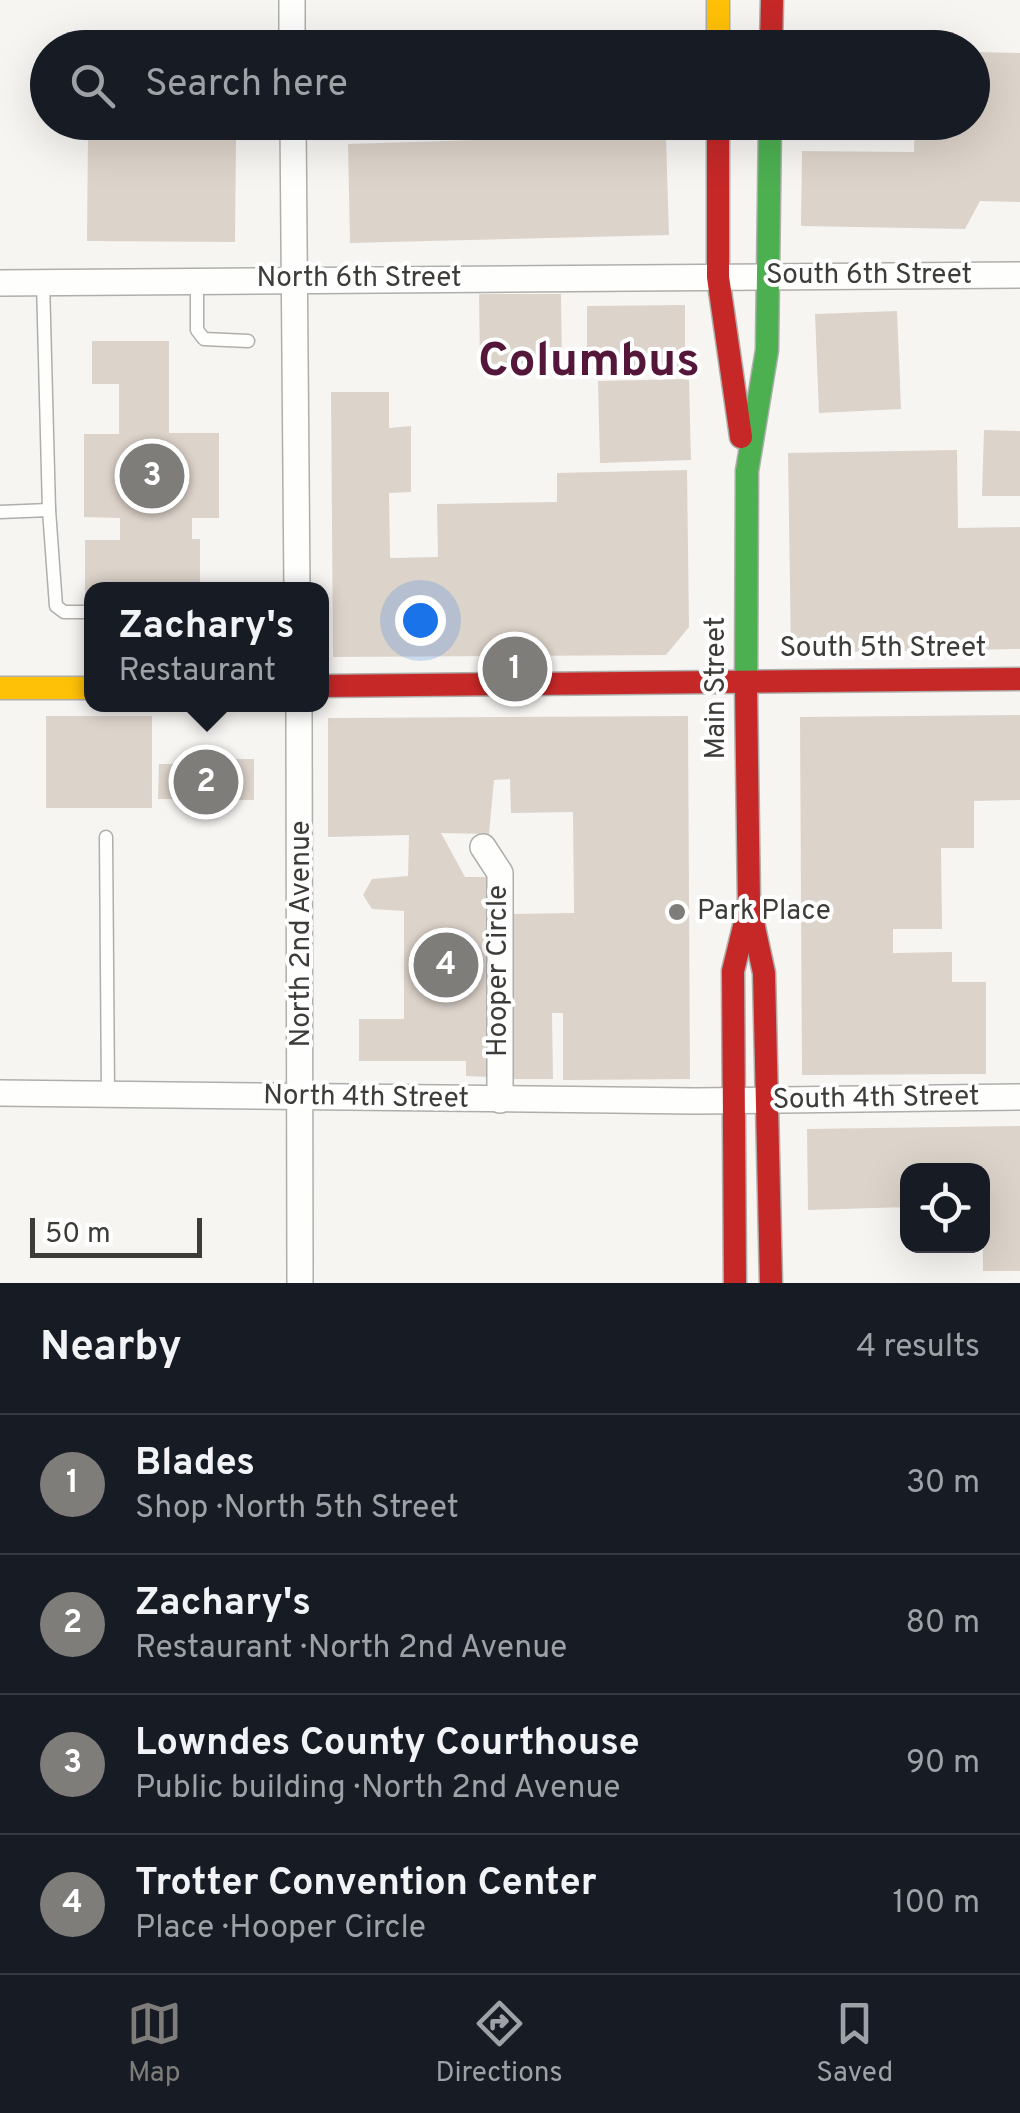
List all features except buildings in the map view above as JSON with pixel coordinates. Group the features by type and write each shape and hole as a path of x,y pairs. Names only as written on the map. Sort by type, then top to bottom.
{"main road":[{"path":"718,0 718,30"},
{"path":"772,0 772,30"},
{"name":"Main Street","path":"718,140 718,277 747,471 749,904 764,973 771,1283"},
{"name":"Main Street","path":"747,471 767,350 770,140"},
{"name":"South 5th Street","path":"329,686 1020,679"},
{"path":"0,688 84,688"},
{"name":"Main Street","path":"735,1283 733,971 749,904"}],"street":[{"path":"292,0 292,30"},
{"path":"293,140 297,582"},
{"name":"South 6th Street","path":"718,277 1020,276"},
{"name":"North 6th Street","path":"0,283 718,277"},
{"name":"North 2nd Avenue","path":"298,712 303,1097 300,1283"},
{"name":"Hooper Circle","path":"483,848 500,873 500,1100"},
{"name":"North 4th Street","path":"0,1093 733,1100"},
{"name":"South 4th Street","path":"733,1100 1020,1097"}],"lane":[{"path":"197,280 197,330 204,339 248,341"},
{"path":"44,282 48,510 56,606 64,612 84,612"},
{"path":"0,512 48,510"},
{"path":"106,838 108,1094"}],"traffic: fast":[{"path":"746,688 747,471 767,350 770,140"}],"traffic: slow":[{"path":"718,0 718,30"},
{"path":"0,688 84,688"}],"traffic: jam":[{"path":"771,30 772,0"},
{"path":"718,140 718,277 741,437"},
{"path":"329,686 1020,679"},
{"path":"746,688 749,904 764,973 771,1283"},
{"path":"735,1283 733,971 747,914"}],"place":[{"name":"Lowndes County Courthouse","path":"152,476"},
{"name":"Blades","path":"515,669"},
{"name":"Zachary's","path":"206,782"},
{"name":"Park Place","path":"677,912"},
{"name":"Trotter Convention Center","path":"446,965"}],"district":[{"name":"Columbus","path":"589,363"}]}
